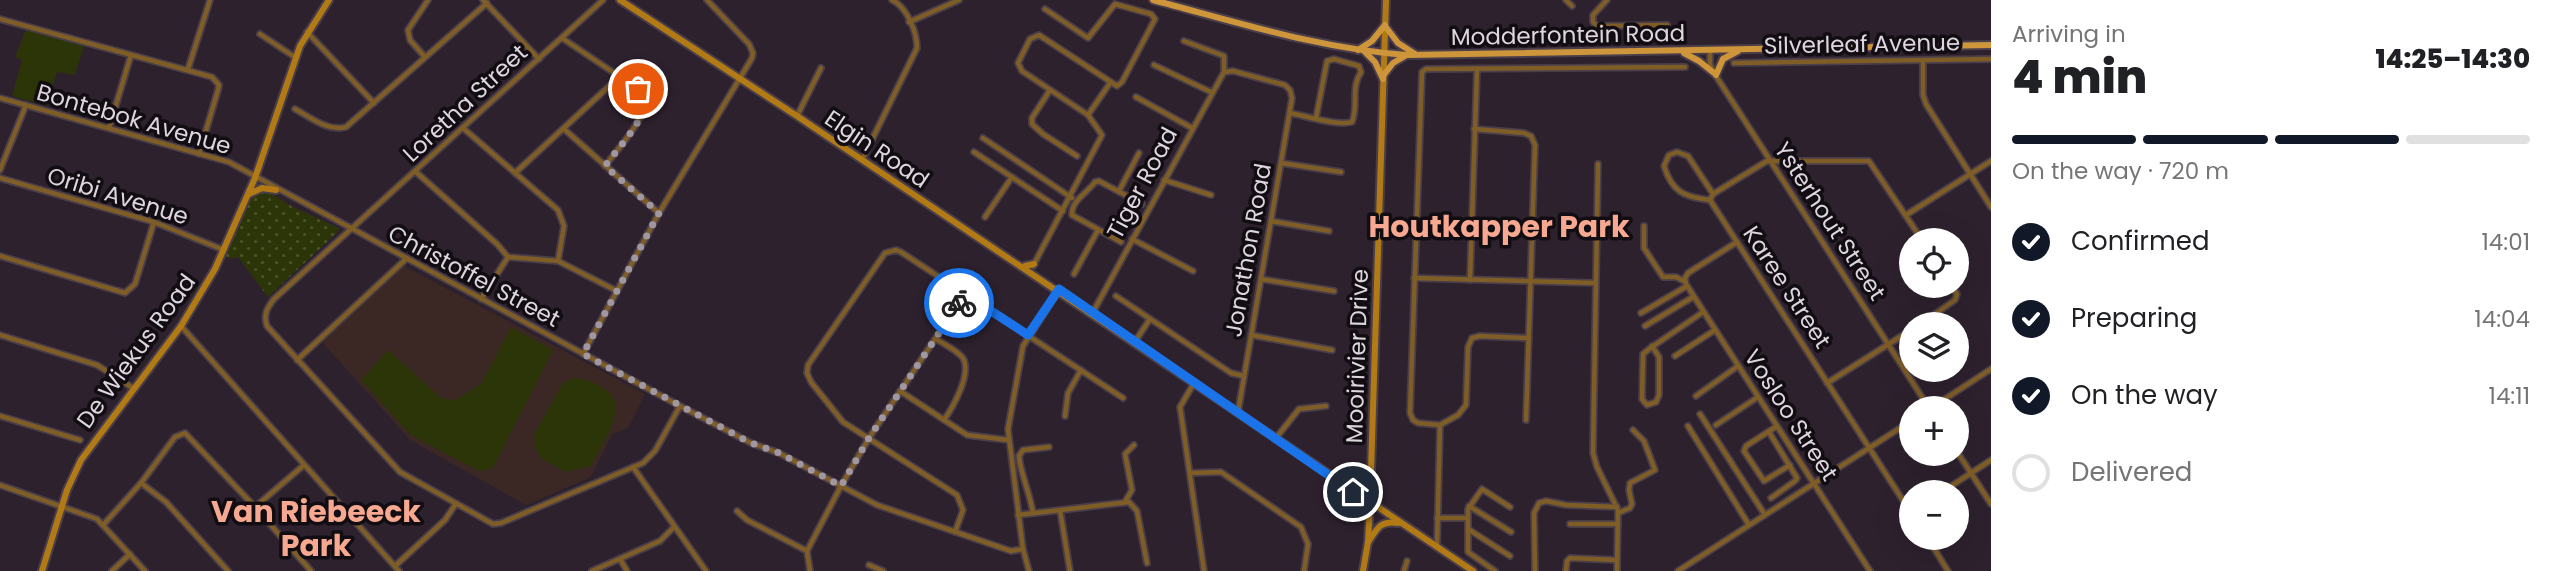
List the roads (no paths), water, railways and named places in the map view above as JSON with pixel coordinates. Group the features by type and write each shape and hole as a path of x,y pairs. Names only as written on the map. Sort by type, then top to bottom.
{"main road":[{"name":"Modderfontein Road","path":"1153,0 1322,45 1384,54 1991,45"},
{"path":"1407,55 1393,63 1383,78 1375,62 1361,51 1385,26 1398,43 1416,55"},
{"path":"1677,51 1695,58 1715,75 1723,60 1740,50"}],"street":[{"path":"188,69 210,0"},
{"name":"De Wiekus Road","path":"42,571 61,507 81,460 181,326 206,286 255,178 307,32 329,0"},
{"path":"425,57 410,40 408,30 428,0"},
{"name":"Loretha Street","path":"603,0 267,307 265,320 267,326 297,360 400,472 488,522 497,524 643,463 655,451 680,406"},
{"name":"Elgin Road","path":"620,0 1030,268 1059,291 1275,439 1473,571"},
{"name":"Elgin Road","path":"626,0 740,77"},
{"path":"583,354 659,213 752,58 752,49 707,0"},
{"path":"863,159 917,48 916,38 900,4 892,0"},
{"path":"909,22 959,0"},
{"name":"Mooirivier Drive","path":"1363,571 1370,503 1386,0"},
{"path":"1566,0 1572,6"},
{"path":"1607,0 1593,15 1593,22 1597,26 1667,25"},
{"path":"295,109 329,127 341,129 350,124 485,2 539,59"},
{"path":"1030,268 1102,137 1088,115 1022,71 1018,65 1030,39 1035,35 1043,38 1117,86 1122,82 1155,21 1151,14 1115,4 1088,38 1045,9"},
{"path":"0,19 212,77 219,85 199,154"},
{"path":"307,32 374,103"},
{"path":"260,34 296,58"},
{"path":"562,38 638,89 644,98 645,106 605,166"},
{"path":"1184,41 1224,56 1224,72"},
{"name":"Ysterhout Street","path":"1710,50 1710,65 1715,75 1922,396"},
{"path":"109,128 131,55"},
{"path":"1290,113 1316,118 1350,123 1354,116 1355,82 1360,70 1357,65 1334,59 1326,63 1316,118"},
{"name":"Silverleaf Avenue","path":"1734,63 1991,60"},
{"path":"1923,61 1924,100 1991,207"},
{"path":"1154,65 1211,92"},
{"path":"1529,338 1472,338 1468,347 1466,405 1458,415 1440,425 1419,423 1410,416 1420,76 1426,69 1685,67"},
{"path":"798,115 821,68"},
{"path":"1470,280 1477,69"},
{"name":"Jonathon Road","path":"1224,72 1233,71 1280,83 1291,92 1290,113 1237,413"},
{"name":"Tiger Road","path":"1093,314 1224,72"},
{"path":"515,173 619,77"},
{"path":"1088,115 1110,83"},
{"path":"1050,90 1032,118 1032,124 1077,156"},
{"path":"1136,97 1192,128"},
{"name":"Bontebok Avenue","path":"0,98 229,162 255,178"},
{"path":"0,170 26,105"},
{"path":"463,128 558,210 564,226 558,261"},
{"path":"564,129 659,213"},
{"path":"1474,129 1520,132 1528,134 1535,142 1526,421"},
{"path":"983,138 1077,201"},
{"path":"974,152 1063,211"},
{"path":"1713,194 1688,156 1678,152 1669,155 1664,162 1664,169 1679,192 1692,198 1710,200 1713,194 1762,163 1869,160 1914,228"},
{"path":"1119,191 1139,153"},
{"path":"1906,215 1991,161"},
{"path":"1281,163 1340,172"},
{"path":"1598,164 1594,457 1617,510 1617,571"},
{"path":"416,172 508,257 558,261 617,291"},
{"path":"985,217 1012,177"},
{"name":"Oribi Avenue","path":"0,178 154,222 224,250"},
{"name":"Christoffel Street","path":"255,178 680,406 751,443 779,453 880,506 1011,551 1023,549"},
{"path":"1164,180 1211,195"},
{"path":"1121,242 1072,215 1072,210 1097,181 1142,204"},
{"path":"247,195 262,188 276,190"},
{"name":"Karee Street","path":"1710,200 1899,494"},
{"path":"1271,220 1329,231"},
{"path":"0,256 125,293 135,284 154,222"},
{"path":"1644,226 1645,250 1663,277 1676,277 1685,282"},
{"path":"1074,274 1098,230"},
{"path":"1132,239 1193,271"},
{"path":"1641,313 1685,282 1691,271 1737,242"},
{"path":"954,532 962,510 957,495 839,419 808,377 808,365 888,251 901,252 1123,398"},
{"path":"481,299 508,257"},
{"path":"297,360 406,259"},
{"path":"1414,278 1596,283"},
{"path":"1261,279 1334,291"},
{"name":"Vosloo Street","path":"1685,282 1870,571"},
{"path":"1029,571 1023,549 1008,429 1022,350 1028,335 1059,291"},
{"path":"810,571 807,551 841,486 869,438 965,294"},
{"path":"1116,296 1231,373 1244,376"},
{"path":"1645,326 1693,297"},
{"path":"1938,312 1955,298"},
{"path":"1652,346 1659,355 1659,395 1656,402 1647,405 1642,399 1643,356 1652,346 1703,312"},
{"path":"1135,343 1150,319"},
{"path":"181,326 399,571"},
{"path":"1675,356 1715,330"},
{"path":"0,335 97,365 134,388"},
{"path":"1251,335 1332,350"},
{"path":"1827,383 1899,338"},
{"path":"936,339 957,353 964,364 959,397 944,421"},
{"path":"1696,396 1738,366"},
{"path":"1949,396 1991,369"},
{"path":"1065,416 1070,389 1082,370"},
{"path":"1194,383 1180,407 1204,571"},
{"path":"900,391 970,436 1008,440"},
{"path":"1716,425 1758,397"},
{"path":"1275,439 1297,410 1307,406 1326,406"},
{"path":"1700,414 1765,515"},
{"path":"0,416 80,440"},
{"path":"1437,547 1440,425"},
{"path":"1688,426 1749,525"},
{"path":"1777,426 1744,449 1764,481 1790,466"},
{"path":"1678,571 1899,429"},
{"path":"1535,571 1534,513 1539,503 1550,501 1617,510 1630,508 1630,484 1655,470 1644,441 1633,430"},
{"path":"1769,432 1796,475 1796,480 1771,498"},
{"path":"104,524 141,483 175,437 185,433 310,570"},
{"path":"1125,501 1132,489 1125,454 1134,445"},
{"path":"1033,513 1019,456 1023,450 1048,447"},
{"path":"1960,480 1991,460"},
{"path":"255,507 304,465"},
{"path":"1966,466 1991,504"},
{"path":"633,467 706,571"},
{"path":"1190,473 1221,471 1301,527 1308,544 1304,571"},
{"path":"1353,492 1370,482"},
{"path":"141,483 166,502 228,571"},
{"path":"0,485 88,515 104,524 145,571"},
{"path":"1496,571 1468,552 1469,506 1482,489 1510,507"},
{"path":"1018,515 1125,501 1134,505 1137,511 1147,563"},
{"path":"394,566 445,520 455,504"},
{"path":"1469,506 1511,532"},
{"path":"1060,510 1070,571"},
{"path":"737,511 747,520 807,551"},
{"path":"1437,518 1467,518"},
{"path":"1368,542 1380,525 1387,522 1400,523"},
{"path":"1570,524 1618,524"},
{"path":"592,571 660,541 674,527"},
{"path":"1467,529 1510,556"},
{"path":"1935,550 1948,571"},
{"path":"112,571 130,554"},
{"path":"1566,571 1570,558 1617,560"},
{"path":"620,559 627,571"},
{"path":"1404,571 1407,561"},
{"path":"869,565 883,571"}],"district":[{"name":"Houtkapper Park","path":"1499,227"},
{"name":"Van Riebeeck Park","path":"316,529"}]}
